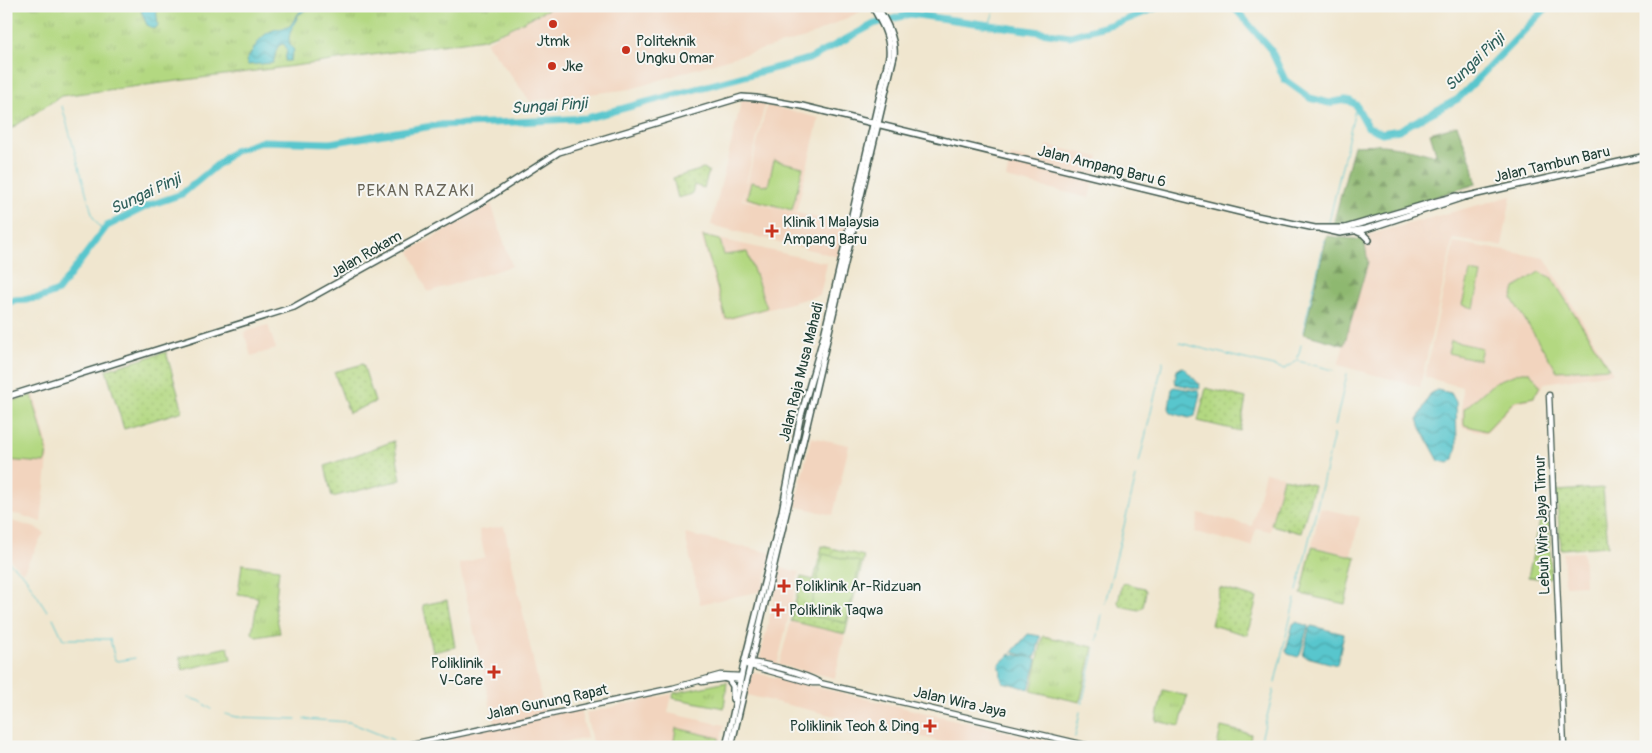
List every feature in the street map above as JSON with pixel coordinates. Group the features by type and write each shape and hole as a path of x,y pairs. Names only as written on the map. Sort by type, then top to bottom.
{"main road":[{"name":"Jalan Raja Musa Mahadi","path":"726,747 734,706 748,664 814,392 876,124 890,47 886,28 878,10 872,6"},
{"name":"Jalan Ampang Baru 6","path":"723,102 749,97 802,106 1252,215 1334,233 1368,228"},
{"name":"Jalan Rokam","path":"6,397 294,307 477,206 559,152 723,102"},
{"name":"Jalan Raja Musa Mahadi","path":"731,747 742,680 748,664 800,419 824,335 876,124"},
{"name":"Jalan Tambun Baru","path":"1368,228 1464,198 1646,156"},
{"name":"Jalan Tambun Baru","path":"1385,218 1437,200 1456,196 1464,198"},
{"name":"Jalan Ampang Baru 6","path":"1320,229 1357,226 1385,218"},
{"path":"1335,229 1368,228 1385,218"},
{"path":"1350,232 1361,232 1369,240"},
{"path":"798,434 810,393 814,392 813,381 824,335"},
{"path":"723,678 729,680 733,686 732,704 734,706"}],"street":[{"name":"Lebuh Wira Jaya Timur","path":"1549,394 1564,747"},
{"name":"Jalan Wira Jaya","path":"748,664 814,679 820,683 1094,747"},
{"name":"Jalan Gunung Rapat","path":"398,747 720,676 742,680"},
{"name":"Jalan Gunung Rapat","path":"701,681 705,682 723,678 742,680"}],"shaded area":[{"name":"Politeknik Ungku Omar","path":"554,6 867,6 868,8 805,38 727,59 631,89 530,101 486,42"},
{"path":"742,99 765,104 742,200 847,225 839,257 711,225"},
{"path":"767,105 819,118 796,212 743,199"},
{"path":"1047,145 1099,157 1089,198 1006,178 1011,156 1042,163"},
{"path":"1511,196 1502,246 1453,239 1420,387 1338,365 1368,262 1364,236"},
{"path":"491,204 512,266 428,292 410,251"},
{"path":"701,235 827,263 820,295 725,321"},
{"path":"1454,242 1545,258 1613,373 1544,383 1534,398 1514,403 1486,433 1462,427 1462,387 1425,377"},
{"path":"268,325 276,349 251,356 244,332"},
{"path":"34,393 49,450 41,522 21,515 6,513 6,401"},
{"path":"811,437 849,445 833,515 795,506"},
{"path":"1265,472 1283,476 1270,531 1256,528 1251,546 1195,532 1199,513 1252,526"},
{"path":"1320,508 1360,517 1351,555 1312,546"},
{"path":"8,520 36,528 44,533 23,572 6,556 6,524"},
{"path":"504,526 545,715 580,708 587,738 542,747 452,747 450,736 495,726 459,564 485,557 479,530"},
{"path":"685,534 772,553 762,591 700,604"},
{"path":"1583,552 1585,585 1565,586 1563,553"},
{"path":"781,568 799,572 777,666 759,662"},
{"path":"791,621 845,634 835,678 779,665"},
{"path":"752,672 1071,747 963,747 747,695"},
{"path":"672,694 668,713 724,725 719,747 593,747 586,713"}],"green space":[{"path":"6,6 554,6 507,30 483,39 317,63 61,96 6,132"},
{"path":"1457,125 1473,166 1476,184 1355,222 1333,225 1354,145 1393,146 1432,155 1436,153 1430,133"},
{"path":"774,160 803,167 792,210 747,198 751,182 768,186"},
{"path":"703,169 709,171 704,188 694,185 692,194 678,198 673,178"},
{"path":"703,236 720,240 724,255 747,252 767,308 726,319"},
{"path":"1327,236 1364,240 1368,262 1344,345 1304,334"},
{"path":"1470,272 1481,274 1474,308 1462,305"},
{"path":"1539,272 1551,277 1609,368 1557,371 1512,299 1515,288"},
{"path":"1451,341 1482,348 1479,360 1448,353"},
{"path":"166,352 183,411 124,429 106,370"},
{"path":"363,364 375,402 349,413 334,372"},
{"path":"1521,372 1530,372 1540,386 1534,397 1514,401 1486,431 1464,425 1464,409 1495,382"},
{"path":"1206,388 1246,398 1240,431 1198,421"},
{"path":"32,395 47,450 45,463 6,460 6,403"},
{"path":"394,441 401,480 332,497 325,466"},
{"path":"1283,478 1314,485 1301,533 1271,525"},
{"path":"1603,488 1608,546 1561,549 1556,491"},
{"path":"1549,519 1551,577 1544,579 1528,577 1540,521"},
{"path":"822,546 864,556 845,634 791,621 801,577 814,580"},
{"path":"1312,547 1356,557 1345,604 1301,594"},
{"path":"823,554 860,562 846,623 809,615"},
{"path":"242,564 279,569 275,608 280,633 256,637 252,633 258,597 238,594"},
{"path":"1122,584 1144,588 1146,591 1143,607 1139,610 1120,606 1118,602"},
{"path":"1220,588 1257,598 1247,635 1211,625"},
{"path":"447,600 455,647 433,652 423,605"},
{"path":"1043,636 1093,647 1080,702 1031,691"},
{"path":"228,647 231,659 182,670 180,657"},
{"path":"727,682 724,708 673,698 674,693"},
{"path":"1163,690 1187,696 1180,726 1156,721"},
{"path":"1221,727 1251,734 1249,747 1217,747"},
{"path":"676,728 719,738 718,747 673,747"}],"water":[{"path":"147,6 156,7 158,26 154,29 147,25 141,11"},
{"path":"312,6 298,15 290,32 289,41 294,50 290,61 285,61 287,51 284,44 281,44 277,48 273,63 248,65 246,61 256,44 266,34 273,30 290,26 298,13"},
{"path":"1182,367 1199,384 1199,389 1176,384 1177,370"},
{"path":"1174,387 1200,393 1195,416 1189,418 1171,413 1169,408"},
{"path":"1437,390 1451,393 1456,402 1457,446 1454,459 1449,463 1439,461 1418,419 1430,394"},
{"path":"1296,622 1308,626 1298,657 1288,654 1286,651 1293,624"},
{"path":"1312,626 1344,634 1337,665 1303,656 1309,628"},
{"path":"1028,634 1040,636 1036,656 1033,657 1037,660 1029,689 1003,682 999,669 999,664 1010,654 1030,657 1012,652"}],"waterway":[{"path":"989,25 996,6"},
{"name":"Sungai Pinji","path":"6,304 14,300 40,298 58,291 107,226 147,206 182,194 234,151 263,141 330,143 438,125 587,118 809,59 874,24 910,14 1070,36 1123,21 1160,6"},
{"name":"Sungai Pinji","path":"1233,6 1271,50 1285,80 1310,98 1329,103 1350,101 1356,105 1368,127 1382,133 1399,130 1458,99 1548,6"},
{"path":"1329,222 1356,105"},
{"path":"62,106 93,217 103,232"},
{"path":"1303,332 1325,239"},
{"path":"1180,343 1285,369 1297,361 1301,345"},
{"path":"1139,463 1163,361"},
{"path":"1298,361 1333,370"},
{"path":"1335,426 1347,374"},
{"path":"1297,591 1334,434"},
{"path":"1105,603 1136,477"},
{"path":"6,560 24,575 47,611"},
{"path":"1275,682 1295,599"},
{"path":"1097,640 1102,614"},
{"path":"53,618 63,639 110,639 115,660 135,658"},
{"path":"1082,703 1095,648"},
{"path":"1259,747 1274,690"},
{"path":"188,698 200,701 211,709"},
{"path":"1075,737 1080,712"},
{"path":"225,714 237,717 296,719"},
{"path":"304,719 349,722 393,740"}],"place":[{"name":"Jtmk","path":"553,24"},
{"name":"Politeknik Ungku Omar","path":"626,50"},
{"name":"Jke","path":"552,66"},
{"name":"Klinik 1 Malaysia Ampang Baru","path":"772,231"},
{"name":"Poliklinik Ar-Ridzuan","path":"784,586"},
{"name":"Poliklinik Taqwa","path":"778,610"},
{"name":"Poliklinik V-Care","path":"494,672"},
{"name":"Poliklinik Teoh & Ding","path":"930,726"}],"district":[{"name":"PEKAN RAZAKI","path":"416,190"}]}
